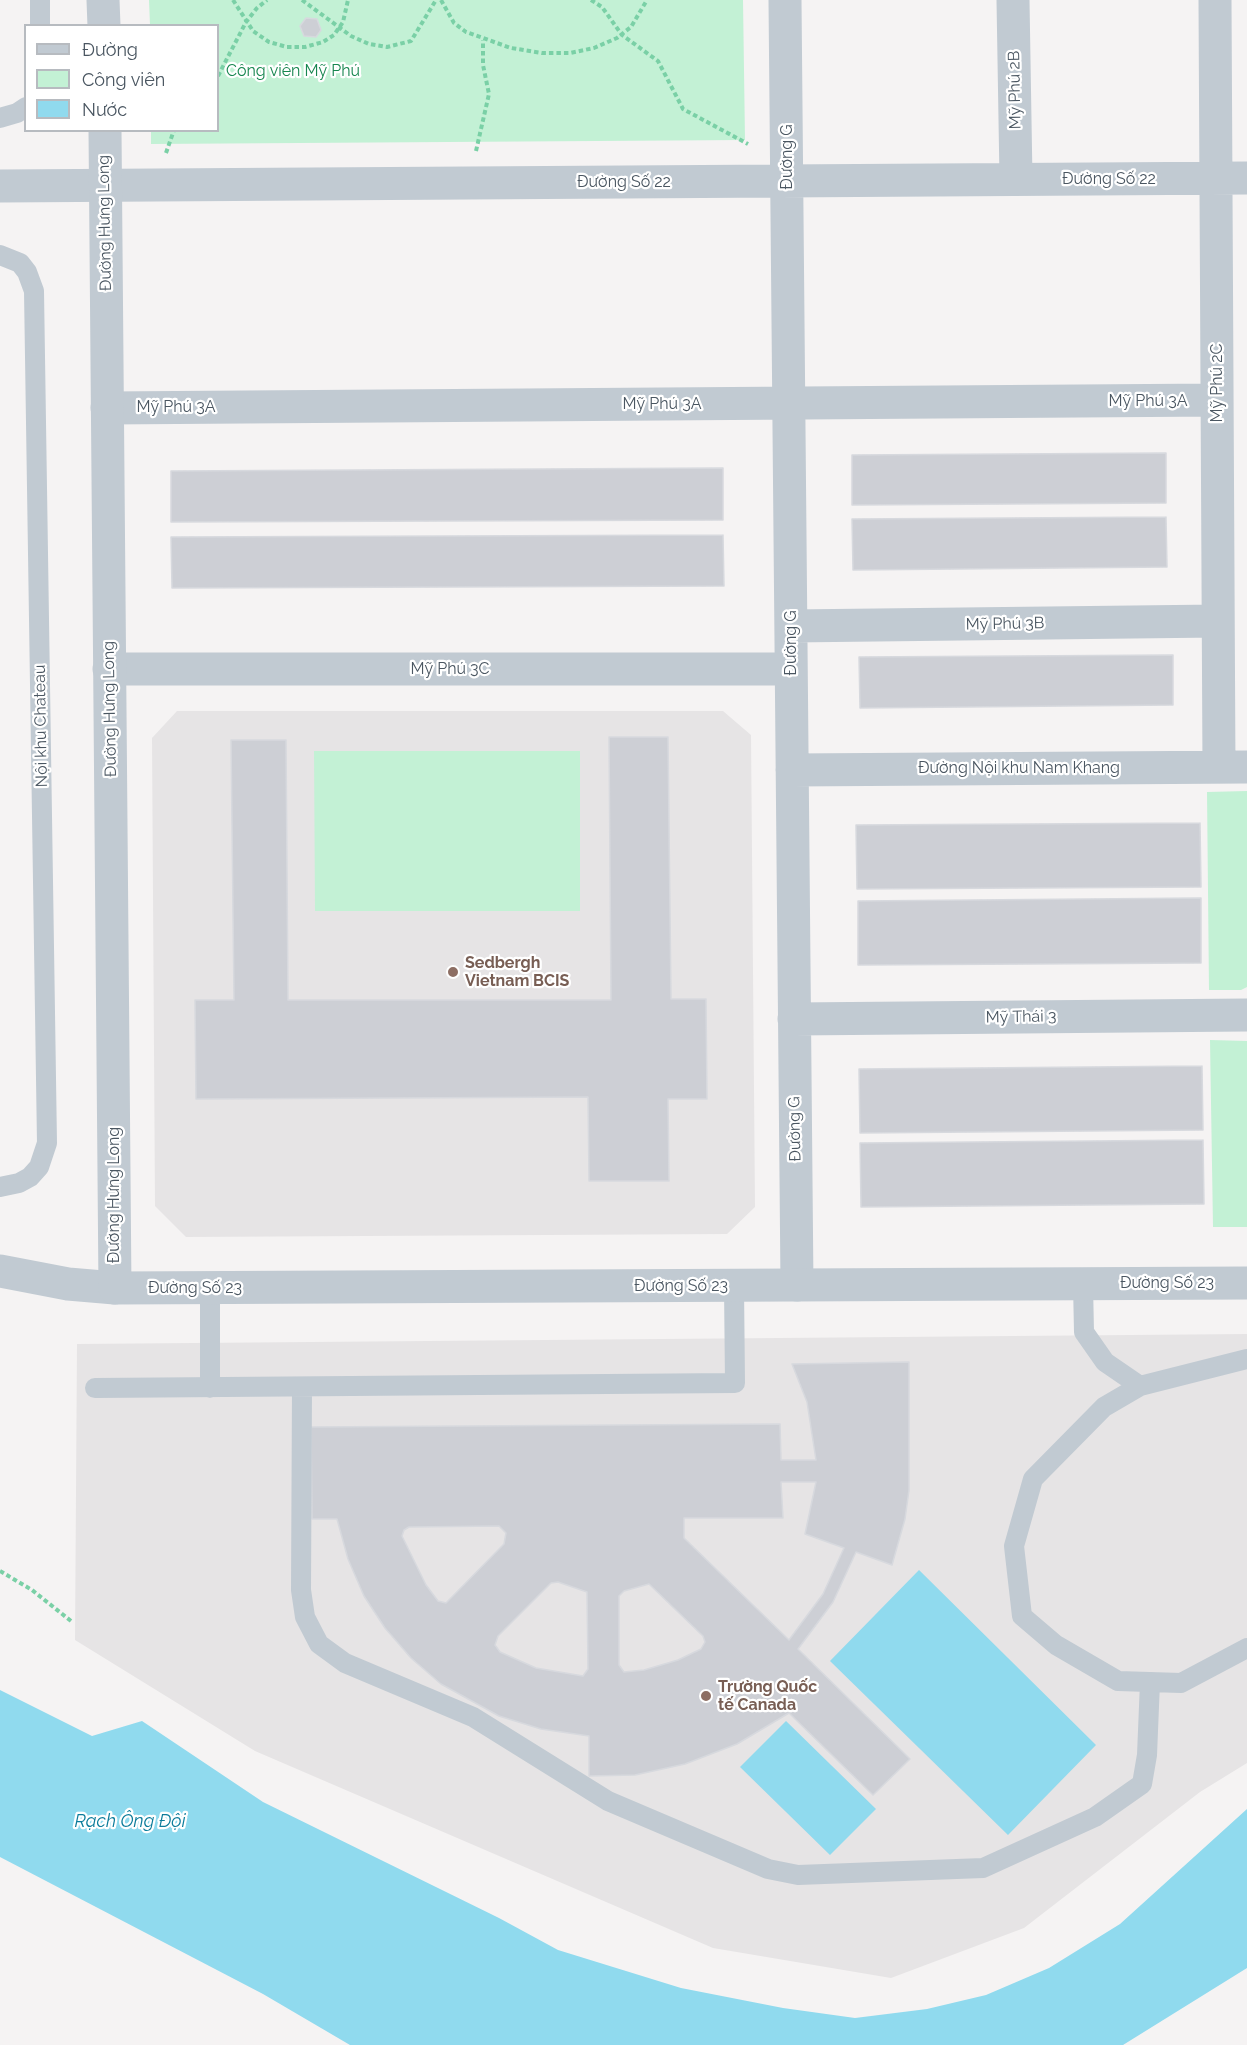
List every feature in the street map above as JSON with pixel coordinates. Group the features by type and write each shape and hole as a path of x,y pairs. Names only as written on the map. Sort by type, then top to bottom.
{"street":[{"path":"103,0 104,24"},
{"name":"Đường G","path":"785,0 797,1285"},
{"name":"Mỹ Phú 2B","path":"1014,0 1016,179"},
{"name":"Mỹ Phú 2C","path":"1215,0 1232,178 1217,400 1218,621 1233,767"},
{"name":"Đường Hưng Long","path":"105,132 115,1288"},
{"name":"Đường Số 22","path":"0,186 1232,178"},
{"name":"Mỹ Phú 3A","path":"107,408 1217,400"},
{"name":"Mỹ Phú 3B","path":"791,626 1218,621"},
{"name":"Mỹ Phú 3C","path":"109,669 791,669"},
{"name":"Đường Nội khu Nam Khang","path":"792,770 1233,767"},
{"name":"Mỹ Thái 3","path":"794,1019 1247,1015"},
{"name":"Đường Số 23","path":"0,1271 68,1284 115,1288 1247,1283"}],"lane":[{"path":"40,0 40,24"},
{"path":"0,118 24,108"},
{"name":"Nội khu Chateau","path":"0,255 20,263 27,272 34,291 47,1143 39,1167 30,1177 19,1183 0,1187"},
{"path":"1083,1284 1084,1332 1105,1362 1140,1386"},
{"path":"95,1388 735,1383 734,1286"},
{"path":"210,1288 210,1388"},
{"path":"1247,1359 1140,1386 1104,1407 1033,1479 1014,1546 1022,1616 1056,1646 1118,1682 1181,1683 1247,1648"},
{"path":"302,1387 301,1590 305,1617 319,1644 345,1663 473,1717 608,1801 768,1869 798,1875 983,1868 1095,1817 1142,1784 1147,1755 1150,1682"}],"path":[{"path":"233,0 253,31 268,42 287,47 305,47 323,42 343,22 348,0"},
{"path":"219,74 246,22 267,0"},
{"path":"302,0 339,28 369,44 401,46 411,41 418,33 436,0"},
{"path":"441,0 454,22 466,32 483,40 542,53 570,53 594,48 622,34 641,14 647,0"},
{"path":"591,0 602,7 622,34 658,61 683,110 748,144"},
{"path":"476,151 489,94 483,64 483,40"},
{"path":"166,154 173,132"},
{"path":"0,1571 32,1590 71,1621"}],"shaded area":[{"name":"Sedbergh Vietnam BCIS","path":"177,711 723,711 751,735 755,1207 727,1234 186,1237 155,1206 152,738"},
{"name":"Trường Quốc tế Canada","path":"1247,1334 1247,1763 1200,1792 1024,1928 891,1978 713,1948 255,1751 75,1640 77,1344"}],"green space":[{"name":"Công viên Mỹ Phú","path":"149,0 743,0 745,140 151,144 151,132 219,132 219,24 150,24"},
{"path":"314,751 580,751 580,911 315,911"},
{"path":"1247,791 1247,987 1241,990 1209,990 1207,792"},
{"path":"1210,1040 1247,1041 1247,1227 1213,1227"}],"water":[{"path":"919,1570 1096,1745 1008,1835 830,1661"},
{"name":"Rạch Ông Đội","path":"0,1690 92,1736 142,1721 263,1802 499,1918 558,1950 681,1988 783,2008 855,2018 927,2009 986,1995 1049,1968 1120,1924 1247,1809 1247,1968 1123,2045 350,2045 263,1994 0,1857"},
{"path":"786,1721 876,1809 830,1855 740,1767"}],"building":[{"path":"306,18 317,19 321,30 316,37 304,36 300,26"},
{"path":"1166,453 1166,503 852,505 852,455"},
{"path":"723,468 723,520 171,522 171,471"},
{"path":"1166,517 1167,567 853,570 852,519"},
{"path":"723,535 724,586 172,588 171,537"},
{"path":"1173,655 1173,705 860,708 859,657"},
{"path":"609,737 668,737 671,999 706,999 707,1099 668,1099 669,1181 589,1181 588,1097 196,1099 195,1000 234,1000 231,740 286,740 288,1000 611,1000"},
{"path":"1200,823 1201,887 857,889 856,825"},
{"path":"1201,898 1201,963 858,965 858,901"},
{"path":"1202,1066 1203,1130 860,1133 859,1069"},
{"path":"1203,1140 1204,1204 861,1207 860,1143"},
{"path":"909,1362 909,1490 905,1519 892,1565 856,1552 833,1602 798,1649 910,1759 873,1795 789,1713 737,1744 685,1764 635,1775 589,1776 589,1736 541,1729 499,1716 441,1684 411,1658 385,1628 364,1596 348,1559 337,1519 312,1519 311,1427 780,1424 781,1460 816,1460 807,1402 792,1364","holes":["781,1482 816,1482 805,1534 844,1548 823,1594 789,1640 684,1538 684,1518 783,1518","499,1526 506,1533 504,1544 446,1603 438,1601 426,1585 402,1536 404,1530 409,1527","558,1582 587,1592 588,1669 583,1676 536,1668 500,1652 495,1645 498,1636 551,1583","649,1584 703,1636 705,1642 701,1649 678,1660 644,1670 624,1672 619,1665 619,1596 624,1591"]}],"place":[{"name":"Sedbergh Vietnam BCIS","path":"453,972"},
{"name":"Trường Quốc tế Canada","path":"706,1696"}]}
